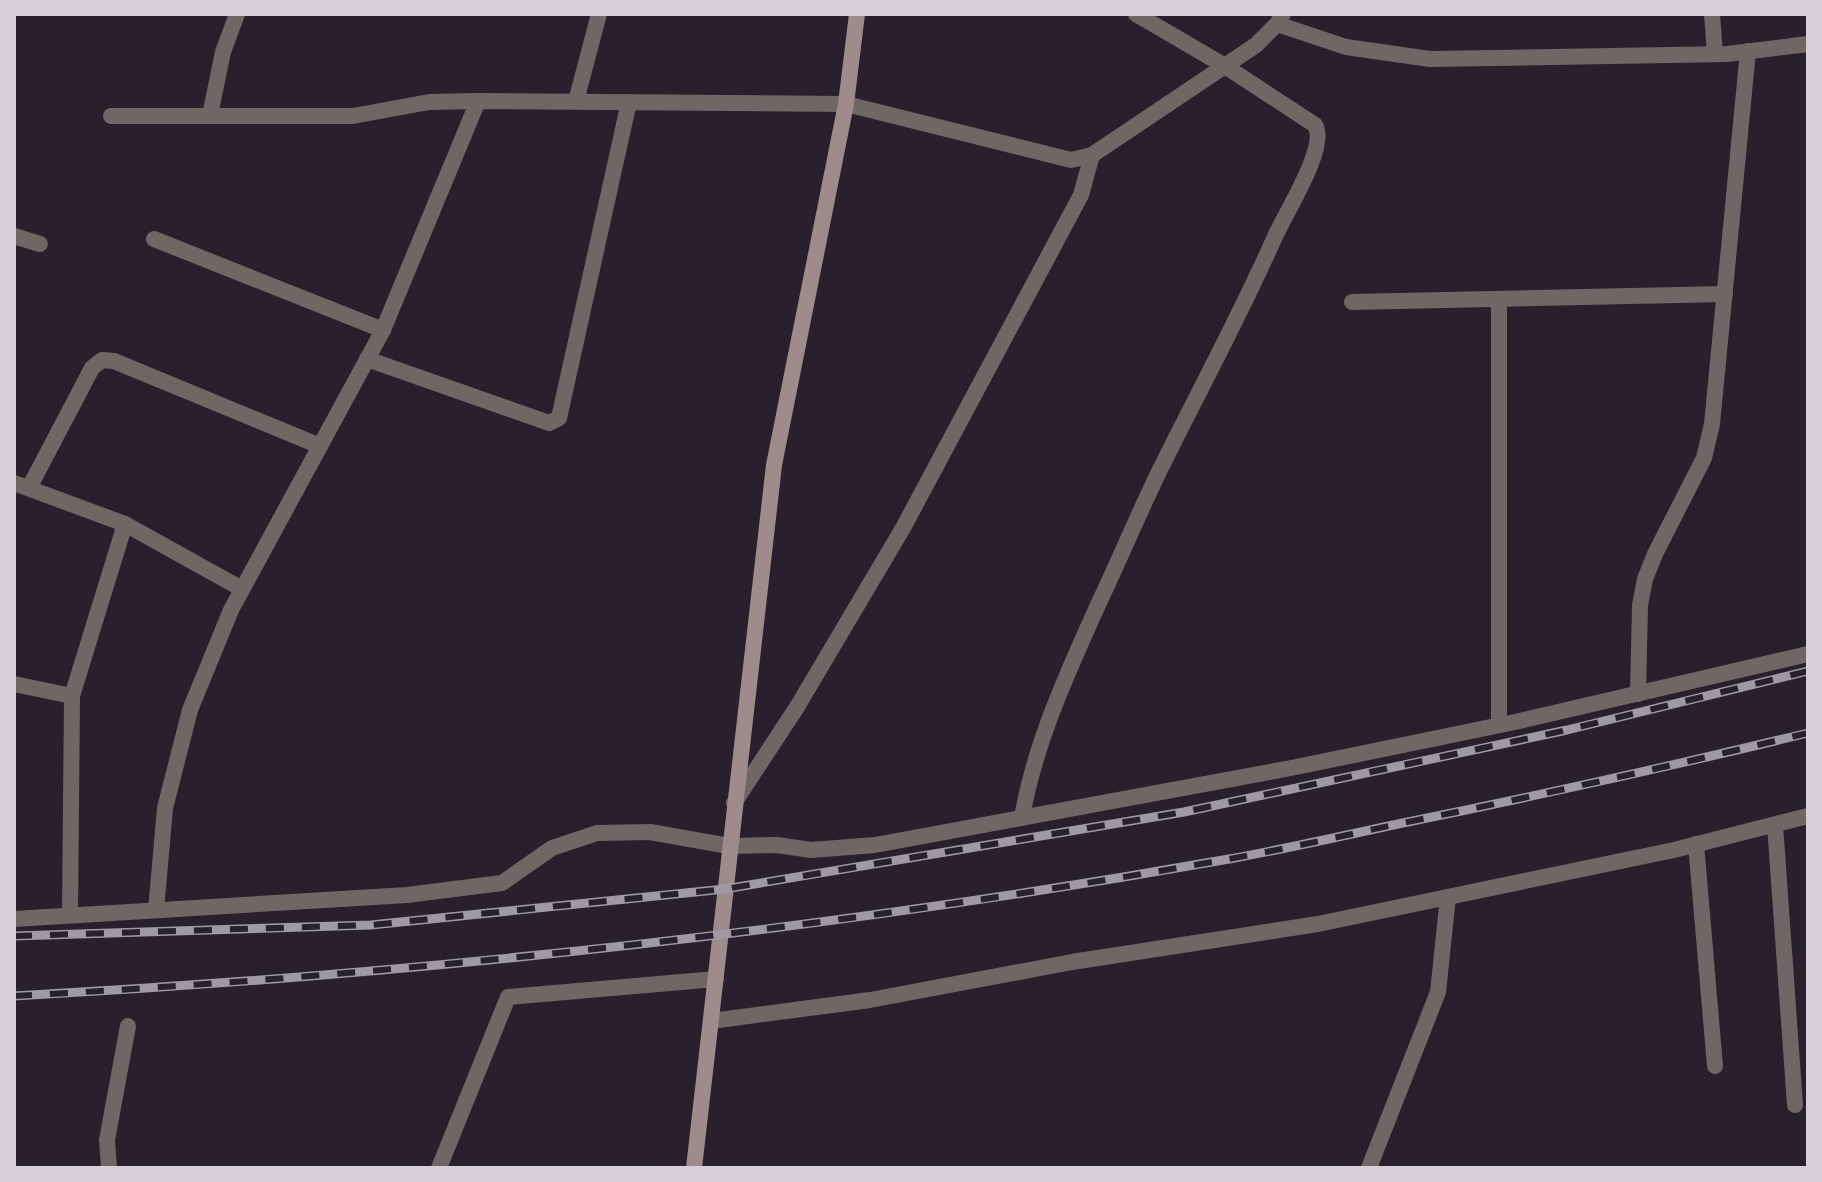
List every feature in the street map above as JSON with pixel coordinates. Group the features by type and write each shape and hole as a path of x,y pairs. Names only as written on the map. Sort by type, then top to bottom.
{"street":[{"path":"210,115 223,52 237,14"},
{"path":"576,101 599,14"},
{"path":"694,1168 774,465 846,104 857,14"},
{"path":"1022,818 1026,790 1080,645 1154,482 1253,289 1306,174 1319,138 1315,125 1225,66 1136,14"},
{"path":"1712,14 1715,54"},
{"path":"111,116 353,116 429,102 478,101 846,104 1071,160 1092,155 1225,66 1256,45 1280,19 1346,47 1430,59 1715,54 1808,44"},
{"path":"1638,694 1640,605 1645,579 1704,458 1716,394 1748,51"},
{"path":"156,910 165,808 190,710 231,610 383,330 478,101"},
{"path":"367,359 549,423 556,421 629,102"},
{"path":"734,804 797,707 903,528 1081,195 1092,155"},
{"path":"14,236 40,244"},
{"path":"154,239 383,330"},
{"path":"1352,302 1725,294"},
{"path":"1499,299 1499,725"},
{"path":"242,589 125,524 22,486 92,368 102,360 114,361 320,446"},
{"path":"70,915 72,696 125,524"},
{"path":"14,919 407,895 502,883 552,848 597,833 650,832 729,846 777,845 811,850 875,845 1291,768 1499,725 1808,654"},
{"path":"14,684 72,696"},
{"path":"711,1021 870,1000 1072,962 1318,924 1696,844 1808,816"},
{"path":"1775,825 1795,1105"},
{"path":"1696,844 1715,1066"},
{"path":"1369,1168 1438,992 1448,897"},
{"path":"439,1168 508,997 716,979"},
{"path":"109,1168 107,1140 128,1026"}],"railway":[{"path":"14,936 371,925 725,889 1184,812 1567,730 1808,671"},
{"path":"14,996 471,962 775,928 927,907 1271,851 1808,733"}]}
